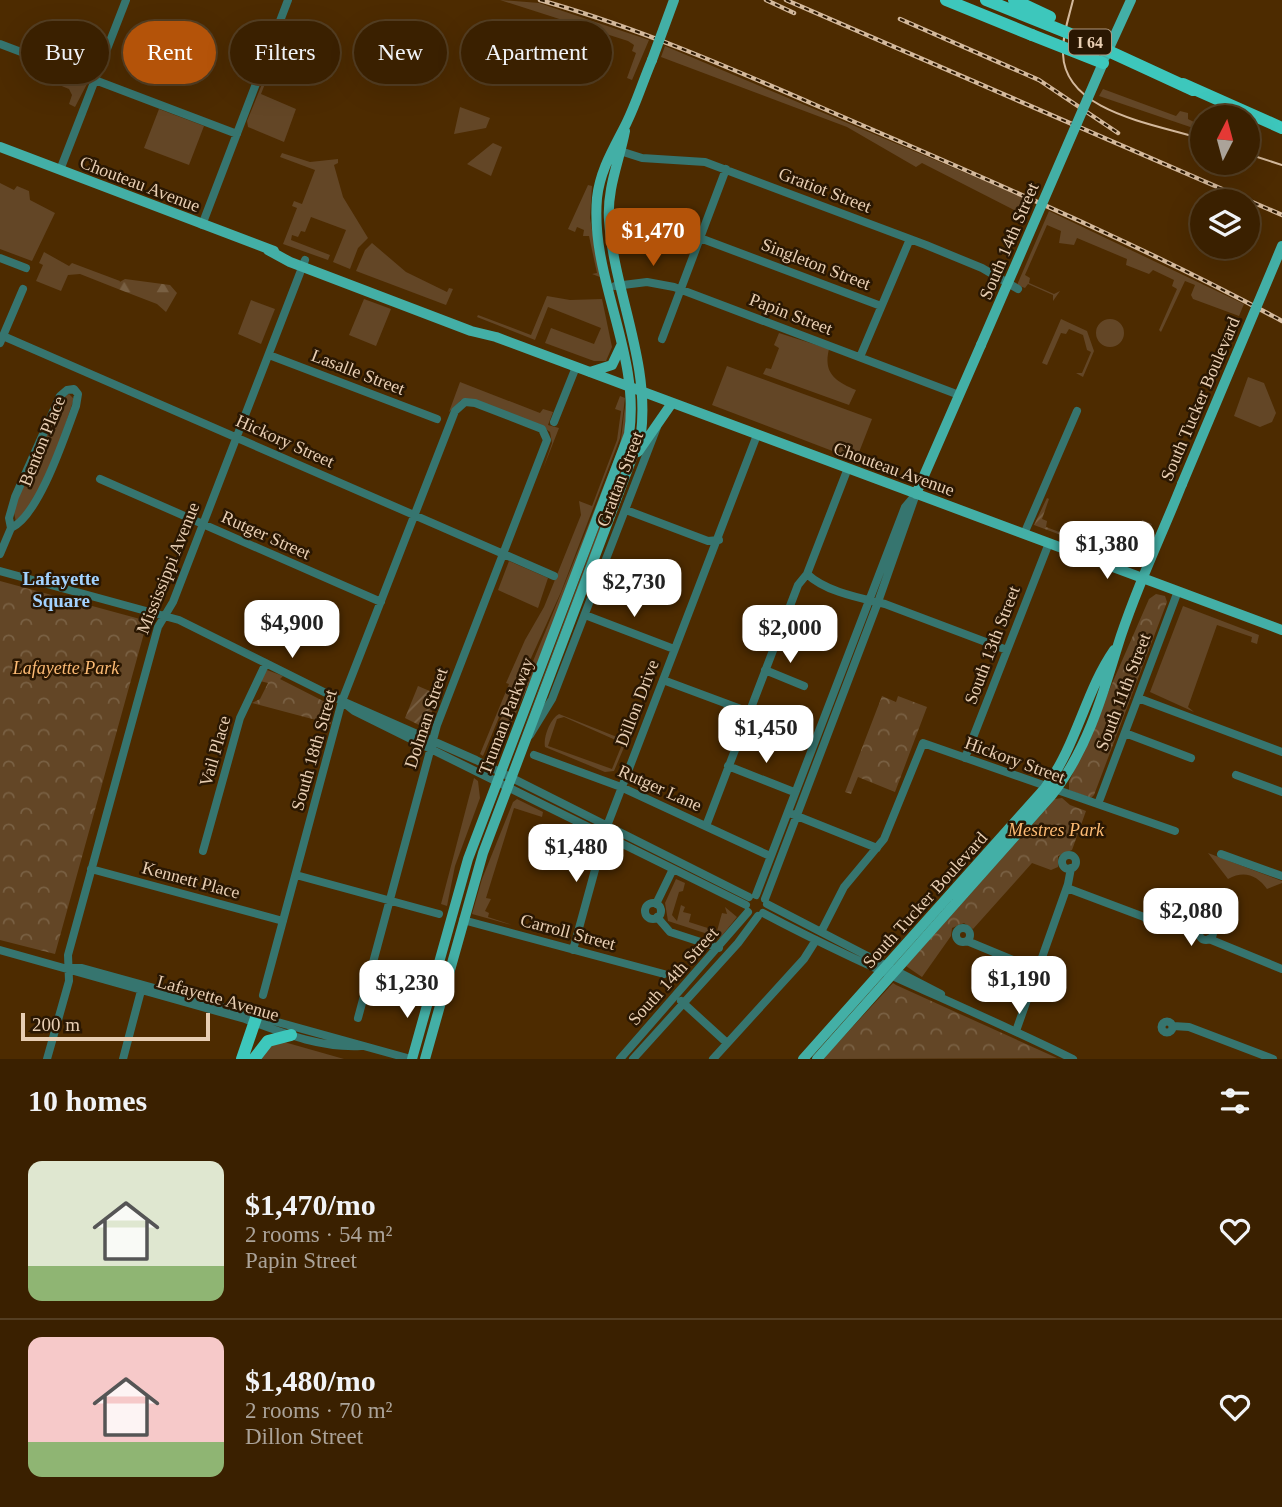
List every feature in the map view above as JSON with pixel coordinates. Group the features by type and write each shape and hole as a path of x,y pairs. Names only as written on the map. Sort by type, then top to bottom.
{"highway":[{"path":"946,0 1104,60"},
{"name":"I 64","path":"986,0 1078,37 1281,128"},
{"name":"I 64","path":"1014,0 1281,128"},
{"path":"242,1059 255,1023"},
{"path":"254,1059 268,1041 291,1035"}],"main road":[{"path":"630,387 599,236 599,186 627,123 674,0"},
{"name":"South 14th Street","path":"916,494 1131,0"},
{"name":"Chouteau Avenue","path":"0,147 304,264 482,328 496,337 1282,630"},
{"path":"616,150 609,208 621,285 643,392"},
{"name":"South Tucker Boulevard","path":"817,1059 889,971 1050,789 1082,746 1111,673 1118,644 1182,484 1282,246"},
{"path":"589,372 612,365 621,346"},
{"name":"Truman Parkway","path":"411,1059 468,859 622,456 630,423 630,387"},
{"name":"Truman Parkway","path":"425,1059 463,920 510,783 635,455 643,422 643,392"},
{"path":"635,455 672,403"},
{"name":"South Tucker Boulevard","path":"803,1059 889,971"}],"street":[{"path":"109,44 126,0"},
{"path":"202,225 288,0"},
{"path":"0,44 21,52"},
{"path":"60,170 93,84"},
{"path":"106,84 237,134"},
{"name":"Gratiot Street","path":"616,150 649,159 697,160 726,169 982,268 1018,289"},
{"path":"662,339 726,169"},
{"name":"Singleton Street","path":"700,237 881,306"},
{"path":"860,357 910,239"},
{"path":"0,258 26,268"},
{"name":"Mississippi Avenue","path":"47,1059 69,981 68,954 158,628 173,602 304,264"},
{"name":"Papin Street","path":"609,288 653,282 681,289 959,395"},
{"path":"2,339 23,289"},
{"name":"Hickory Street","path":"2,339 237,437 554,576"},
{"name":"Lasalle Street","path":"269,355 437,419"},
{"path":"554,422 576,367"},
{"name":"Benton Place","path":"0,554 11,528 11,508 40,438 60,396 67,390 74,389 78,394 76,405 43,483 27,516 11,528"},
{"name":"Dolman Street","path":"358,1018 431,745 546,444 546,434 542,429 475,403 461,404"},
{"name":"South 18th Street","path":"263,995 342,701 414,515 461,404"},
{"path":"1024,534 1077,411"},
{"name":"Grattan Street","path":"526,740 552,699 659,421"},
{"name":"Dillon Drive","path":"573,950 607,826 674,649 720,539 757,435"},
{"path":"706,826 765,670 799,585 807,574 848,468"},
{"name":"Rutger Street","path":"100,479 381,602"},
{"name":"South 14th Street","path":"620,1059 719,948 750,902 791,813 874,602 905,508 916,494"},
{"path":"626,510 708,541 720,539"},
{"name":"South 13th Street","path":"965,758 1049,543"},
{"path":"0,570 165,615 499,777 604,836 673,869 750,902 766,902 889,971"},
{"path":"807,574 814,581 1007,650"},
{"name":"South 11th Street","path":"1098,804 1178,591"},
{"name":"South 14th Street","path":"633,1059 738,943 760,914 766,902 791,813 794,792 874,602"},
{"path":"584,615 674,649"},
{"name":"Vail Place","path":"203,851 237,726 266,663"},
{"path":"765,670 804,686"},
{"path":"663,680 749,712"},
{"path":"1138,698 1282,752"},
{"path":"1125,733 1191,758"},
{"name":"Hickory Street","path":"877,848 890,827 923,743 1175,831"},
{"name":"Rutger Lane","path":"534,755 621,787 771,856"},
{"path":"728,766 794,792"},
{"path":"1236,775 1282,792"},
{"path":"510,783 607,826 750,902 760,914 889,971 1073,1059"},
{"path":"791,813 877,848 844,887 821,932"},
{"path":"1221,854 1282,876"},
{"path":"1016,1031 1067,888 1071,868"},
{"name":"Kennett Place","path":"91,869 283,921"},
{"path":"656,904 673,869"},
{"path":"296,875 439,914"},
{"path":"1067,888 1144,917 1154,926"},
{"path":"656,904 650,904 645,911 648,917 657,917 670,932 719,948"},
{"path":"656,904 660,909 657,917"},
{"name":"Carroll Street","path":"463,920 664,974"},
{"path":"1209,939 1282,969"},
{"path":"713,1059 804,959 816,940"},
{"path":"967,941 1037,970"},
{"name":"Lafayette Avenue","path":"0,950 68,968 82,968 328,1045 361,1046"},
{"path":"123,1059 142,988"},
{"path":"677,997 727,1043"},
{"name":"Lafayette Avenue","path":"255,1023 411,1059"},
{"path":"1172,1026 1189,1027 1273,1059"}],"green space":[{"path":"500,0 539,3 593,21 566,21"},
{"path":"612,28 649,40 632,80 627,78 636,53 632,51 634,45 612,36"},
{"path":"665,46 1032,201 1026,216 922,163 916,167 847,127 661,57"},
{"path":"57,84 87,84 75,107 69,104 72,95 69,89"},
{"path":"262,84 265,84 261,94 296,109 284,142 248,127 247,121"},
{"path":"1103,89 1176,116 1180,111 1188,113 1190,127 1099,96"},
{"path":"460,107 490,118 486,128 454,134"},
{"path":"159,109 204,126 189,165 144,148"},
{"path":"493,143 502,147 491,176 467,164"},
{"path":"282,153 310,162 338,159 338,163 334,165 343,197 368,238 358,248 350,269 333,262 346,230 311,217 305,232 301,231 298,237 292,235 291,240 330,255 328,260 283,244 297,208 292,206 294,201 302,204 315,170 280,157"},
{"path":"0,183 14,190 17,186 29,191 30,200 55,213 32,261 0,249"},
{"path":"588,185 592,186 590,218 600,277 592,274 597,273 589,236 583,236 584,230 577,227 575,232 568,229"},
{"path":"1049,211 1244,304 1239,316 1193,299 1191,295 1195,285 1185,281 1161,332 1159,330 1177,289 1172,286 1174,280 1153,270 1149,274 1126,265 1127,259 1077,238 1074,245 1059,243 1061,231 1047,225 1025,275 1030,278 1029,283 1054,294 1060,291 1053,301 1053,295 1028,284 1025,288 1017,285"},
{"path":"372,243 406,272 447,292 449,288 453,289 446,305 356,271 365,250"},
{"path":"44,252 69,266 72,263 120,281 118,289 80,274 68,275 61,291 36,281 43,265 39,263"},
{"path":"125,279 170,285 177,293 166,312 157,304 118,289 118,283"},
{"path":"547,296 570,300 602,299 612,347 606,361 594,361 545,343 551,328 594,344 601,328 548,307 535,340 477,317 478,315 531,335"},
{"path":"364,299 391,309 376,346 349,335"},
{"path":"251,300 275,309 261,344 238,334"},
{"path":"1061,319 1087,331 1094,351 1083,377 1076,373 1082,373 1091,352 1087,350 1083,335 1069,329 1066,334 1061,333 1047,365 1042,363"},
{"path":"1110,319 1120,323 1124,333 1120,343 1110,347 1100,343 1096,333 1100,323"},
{"path":"779,333 829,349 828,364 832,375 856,390 849,405 763,374 766,368 771,369 779,348 774,345"},
{"path":"727,366 872,419 856,460 712,405"},
{"path":"1248,377 1264,383 1276,413 1272,422 1260,427 1234,416"},
{"path":"460,382 540,413 543,409 553,412 548,425 559,428 543,469 552,443 550,432 540,425 468,399 461,400 449,412"},
{"path":"69,394 74,399 44,481 27,510 16,522 13,508 63,398"},
{"path":"620,396 625,398 620,438 561,592 522,678 502,710 483,756 480,754 509,684 506,683 525,640 544,607 581,515 579,501 592,506 617,440 621,411 615,409"},
{"path":"627,401 625,431 619,454 532,677 496,758 495,734 499,722 526,677 575,559 619,446"},
{"path":"635,409 630,452 511,763 630,445"},
{"path":"1047,498 1049,499 1042,519 1047,521 1046,527 1128,558 1132,552 1137,554 1147,528 1141,525 1142,520 1152,524 1136,563 1034,525"},
{"path":"509,561 548,578 538,608 498,590"},
{"name":"Lafayette Park","path":"0,581 140,619 146,626 55,954 0,940"},
{"name":"Mestres Park","path":"1156,594 1165,596 1167,602 1094,795 1091,798 1069,790 1069,782 1149,599"},
{"path":"1183,606 1259,635 1257,644 1251,642 1252,637 1217,625 1188,707 1194,712 1150,692"},
{"path":"267,670 283,676 280,679 333,706 331,724 252,703 260,699 268,683 260,681"},
{"path":"418,686 439,695 425,728 405,718"},
{"path":"882,696 896,702 898,696 927,707 895,792 858,777 851,794 845,792"},
{"path":"559,714 622,739 625,745 614,771 605,772 545,747 548,729","holes":["564,717 620,742 621,747 612,769 548,746 557,719"]},
{"path":"474,778 478,781 480,798 455,866 447,906 441,904"},
{"name":"Mestres Park","path":"1062,798 1070,805 1086,811 1072,850 1058,856 1058,867 1051,870 1032,863 973,929 964,923 952,928 951,936 922,977 906,966 1055,799"},
{"path":"517,799 543,812 542,817 514,808 486,898 491,899 485,911 489,913 488,917 512,925 472,914 482,879 513,802"},
{"path":"1208,853 1282,883 1267,889 1250,875 1228,879"},
{"path":"676,879 685,883 683,891 679,892 672,915 677,921 681,905 685,907 683,912 691,914 689,922 717,931 722,913 727,914 725,907 737,917 720,938 668,921 665,903"},
{"path":"1208,897 1235,907 1226,911 1219,929 1211,919 1199,920"},
{"path":"893,983 896,985 1057,1058 823,1059"},
{"path":"277,1040 344,1059 257,1059"}],"tram line":[{"path":"1073,0 1063,54 1068,74 1079,90 1116,113 1190,136"},
{"path":"1260,158 1282,165"}],"railway":[{"path":"540,0 627,28 712,61 982,177 1083,222 1282,321"},
{"path":"766,0 794,13"},
{"path":"786,0 1282,215"},
{"path":"900,19 1039,80 1118,133"}],"district":[{"name":"Lafayette Square","path":"61,589"}]}
